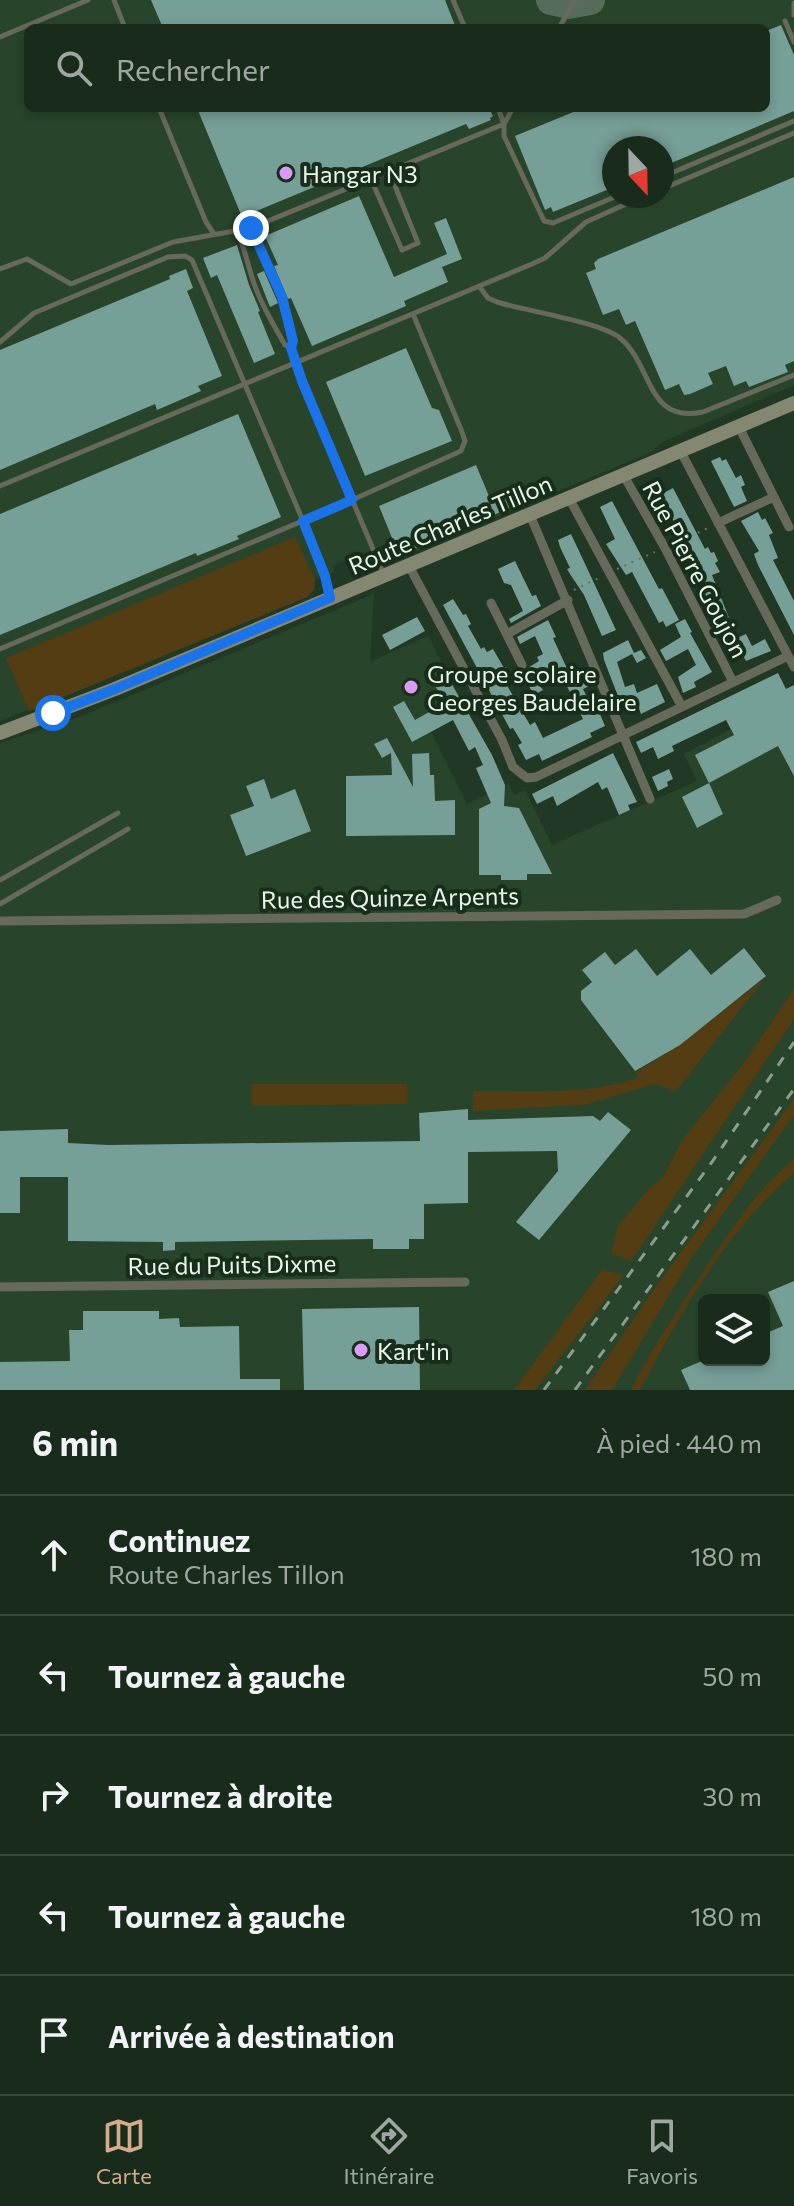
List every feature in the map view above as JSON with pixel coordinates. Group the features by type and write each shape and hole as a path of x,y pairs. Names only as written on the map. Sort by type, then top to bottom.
{"main road":[{"name":"Route Charles Tillon","path":"0,733 115,689 794,403"}],"street":[{"path":"739,427 789,527"},
{"path":"681,452 794,667"},
{"name":"Rue Pierre Goujon","path":"624,476 665,548 732,680"},
{"path":"718,523 774,497"},
{"path":"569,498 681,705"},
{"path":"530,515 650,799"},
{"path":"409,566 502,740 513,767 527,778 536,777 732,680 788,656"},
{"path":"507,634 566,597"},
{"path":"491,603 522,665"},
{"name":"Rue des Quinze Arpents","path":"0,921 744,914 777,900"},
{"name":"Rue du Puits Dixme","path":"0,1287 465,1282"}],"lane":[{"path":"31,24 88,0"},
{"path":"114,0 123,24"},
{"path":"453,0 463,24"},
{"path":"561,24 575,0"},
{"path":"794,3 794,15"},
{"path":"785,21 794,42"},
{"path":"0,37 24,27"},
{"path":"161,112 206,222 214,234"},
{"path":"500,112 504,136 544,221 553,223 602,202"},
{"path":"0,269 27,259 71,284 173,242 251,228 504,124 511,112"},
{"path":"674,172 794,121"},
{"path":"674,184 794,133"},
{"path":"371,179 402,250 418,243 389,171"},
{"path":"0,486 545,258 586,222 617,208"},
{"path":"251,228 282,297 293,341 291,348 385,576"},
{"path":"237,230 264,307 285,345 291,348"},
{"path":"0,342 34,313 168,257 185,256 192,260 303,521 325,576 330,598"},
{"path":"479,286 484,294 497,302 618,335 635,356 658,401 676,411 690,414 703,412 794,375"},
{"path":"0,649 454,456 464,446 462,432 413,314"},
{"path":"0,880 118,813"},
{"path":"0,904 128,829"}],"path":[{"path":"566,597 611,572 718,523"}],"shaded area":[{"path":"0,0 794,0 794,385 664,441 651,452 402,557 393,557 386,551 367,559 363,552 332,566 334,572 315,580 314,590 307,597 0,721"},
{"path":"295,537 315,580 314,590 307,597 29,711 6,658"},
{"path":"374,594 370,662 428,636 467,712 431,732 467,804 509,784 514,795 525,790 552,845 697,781 684,754 794,696 794,1390 0,1390 0,743 77,718"},
{"path":"765,978 676,1091 655,1084 584,1105 473,1111 473,1091 577,1090 638,1078 636,1072 677,1047"},
{"path":"794,989 794,1019 631,1261 611,1253 618,1226 663,1177 683,1139 743,1064"},
{"path":"252,1084 407,1084 407,1104 252,1106"},
{"path":"794,1099 794,1115 692,1257 612,1390 585,1390 659,1282"},
{"path":"794,1159 794,1173 769,1196 726,1247 689,1302 640,1390 631,1390 646,1361 730,1231 766,1186"},
{"path":"602,1270 624,1275 535,1390 514,1390"}],"building":[{"path":"151,0 445,0 454,24 161,24"},
{"path":"781,25 794,55 794,111 674,162 674,136 602,136 602,192 553,212 551,207 545,210 515,136 573,112 770,112 770,29"},
{"name":"Hangar N3","path":"199,112 491,112 493,116 491,120 469,129 466,124 242,217"},
{"path":"794,177 794,361 785,365 788,372 749,387 746,381 734,386 726,366 708,373 713,384 690,394 684,395 679,384 665,390 635,321 626,325 619,309 603,315 586,273 596,269 594,263 598,259"},
{"path":"359,196 394,277 447,254 434,223 446,218 462,259 442,267 448,282 404,301 406,306 312,346 291,298 288,299 265,236"},
{"path":"237,245 275,354 254,363 217,275 211,278 203,258"},
{"path":"186,269 193,288 187,291 222,376 198,386 201,391 157,410 155,404 0,470 0,350 170,279 169,276"},
{"path":"264,271 278,303 270,307 257,274"},
{"path":"406,348 432,408 439,410 452,441 365,476 326,382"},
{"path":"238,414 281,517 237,536 239,539 197,556 196,553 0,635 0,514"},
{"path":"720,457 722,461 726,459 736,478 741,475 745,485 741,487 747,501 734,507 711,461"},
{"path":"476,465 491,501 512,492 517,505 399,555 379,506"},
{"path":"673,488 705,549 708,547 711,553 714,552 718,561 715,563 720,572 712,575 737,638 746,634 752,646 765,639 771,651 746,661 742,654 730,656 724,643 729,641 721,625 717,627 713,623 705,607 708,606 702,594 708,591 707,585 688,549 684,550 679,532 660,495"},
{"path":"612,501 679,620 666,627 663,621 659,623 632,572 626,575 606,544 615,539 600,507"},
{"path":"758,512 773,533 769,535 778,558 773,560 794,601 794,635 758,565 754,554 759,551 741,521"},
{"path":"571,534 616,630 602,636 584,595 567,569 570,568 560,547 558,540"},
{"path":"515,561 532,596 536,595 541,606 511,623 509,619 523,611 511,585 504,583 498,569"},
{"path":"453,599 463,615 466,614 471,624 468,626 481,649 484,647 487,652 493,649 506,667 513,678 505,682 530,725 535,722 543,738 583,719 561,674 540,686 543,690 534,695 521,672 539,661 537,657 543,654 535,636 520,644 517,637 548,620 570,675 582,670 589,686 583,689 593,709 597,707 605,726 590,733 592,737 542,761 539,754 526,760 518,745 522,743 513,728 510,729 443,605"},
{"path":"417,617 425,631 390,650 382,635"},
{"path":"685,619 712,672 694,682 696,687 683,693 678,677 696,665 688,649 666,661 660,650 681,637 675,624"},
{"path":"628,640 634,653 641,650 646,658 637,663 632,654 617,662 625,687 634,684 637,693 657,684 665,702 641,714 637,704 623,709 604,660 603,653"},
{"path":"778,673 786,689 794,685 794,776 778,746 709,783 695,755 734,735 726,720 672,746 674,751 658,759 653,747 641,753 636,742"},
{"path":"446,674 492,755 505,785 504,806 519,808 552,874 527,874 527,880 501,880 501,875 479,875 479,809 491,803 476,768 483,765 475,747 469,751 453,720 412,742 393,707 404,701 415,720 445,703 433,682"},
{"path":"387,738 413,787 412,754 429,753 435,801 455,800 455,835 346,836 346,776 392,775 391,753 382,758 374,744"},
{"path":"613,753 637,802 628,805 630,810 619,815 607,787 602,790 598,782 557,806 553,796 537,804 532,794"},
{"path":"669,769 673,779 658,791 652,777"},
{"path":"264,779 271,799 295,789 311,831 246,856 230,815 254,806 246,786"},
{"path":"709,783 723,814 697,828 682,797"},
{"path":"744,948 766,976 680,1045 635,1071 581,1000 581,991 592,982 582,970 605,952 615,965 636,949 657,976 690,949 711,975"},
{"path":"468,1109 468,1120 593,1116 600,1121 608,1112 631,1130 539,1240 516,1222 558,1171 557,1151 468,1152 468,1203 424,1204 424,1239 409,1239 409,1249 373,1249 373,1239 175,1242 175,1250 163,1251 163,1242 68,1241 68,1177 20,1177 20,1213 0,1213 0,1131 68,1129 68,1143 108,1145 420,1141 419,1113"},
{"path":"794,1281 794,1390 690,1390 681,1370 698,1363 698,1366 770,1366 770,1331 783,1326 768,1292"},
{"name":"Kart'in","path":"419,1307 420,1390 304,1390 302,1309"},
{"path":"83,1311 159,1311 159,1319 179,1318 180,1327 239,1326 240,1379 280,1379 280,1390 0,1390 0,1362 70,1361 69,1330 83,1330"}],"taxiway":[{"path":"551,0 568,4 590,0"}],"railway":[{"path":"544,1390 712,1162 794,1042"},
{"path":"575,1390 794,1089"}],"place":[{"name":"Hangar N3","path":"286,173"},
{"name":"Groupe scolaire Georges Baudelaire","path":"411,687"},
{"name":"Kart'in","path":"361,1350"}],"route":[{"path":"53,713 330,598 325,576 303,521 352,500 302,381 291,348 293,341 282,297 251,228"}]}
